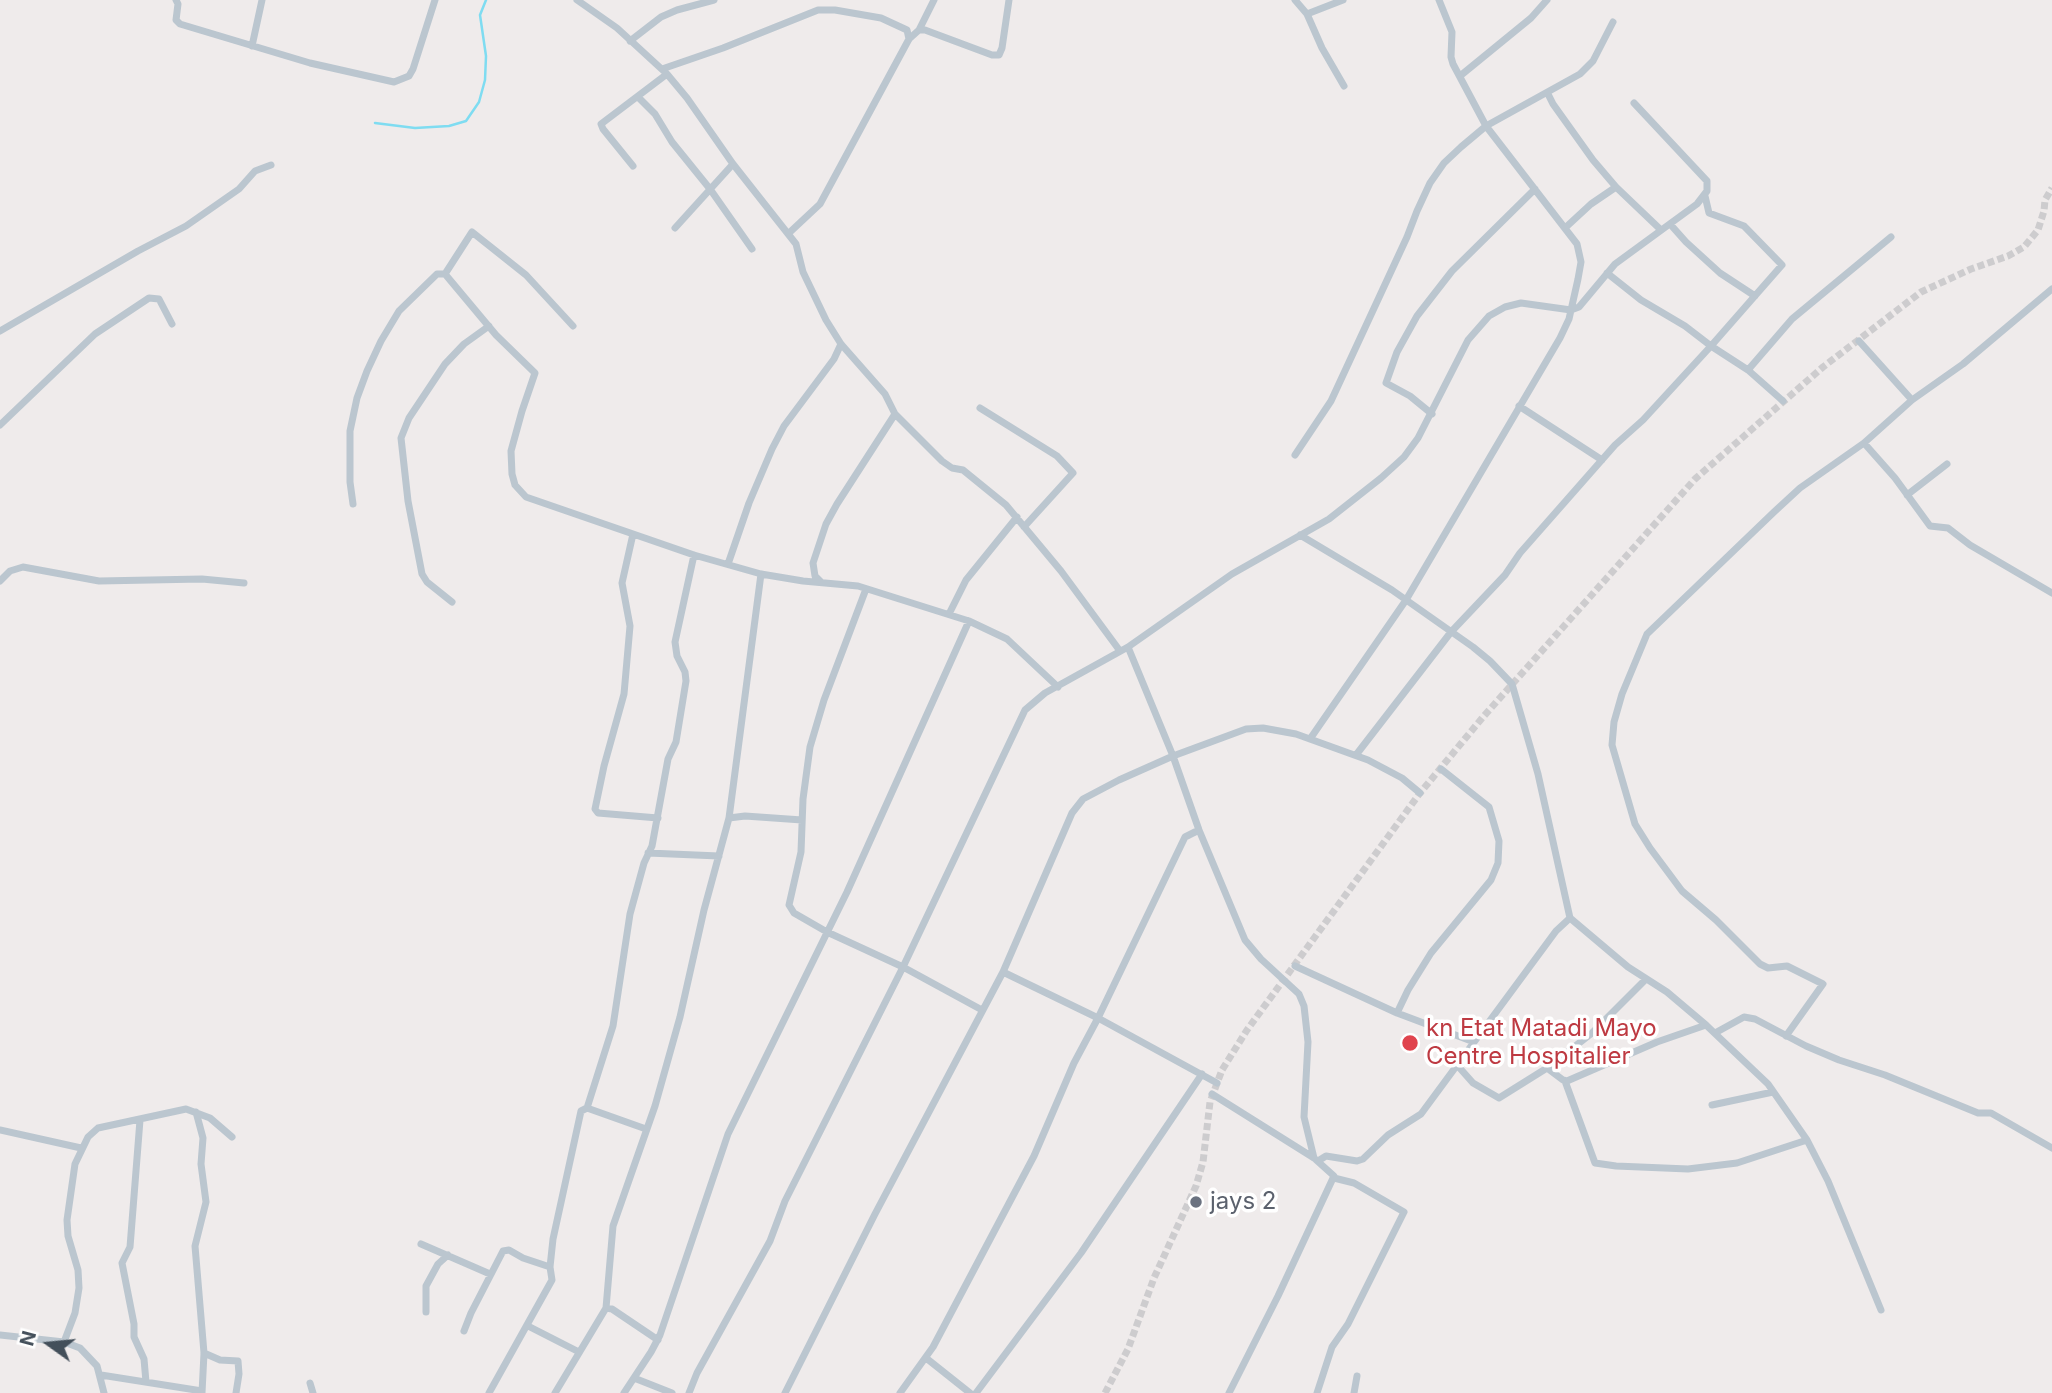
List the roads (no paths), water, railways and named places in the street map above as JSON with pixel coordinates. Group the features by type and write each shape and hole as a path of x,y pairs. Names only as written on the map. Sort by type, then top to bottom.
{"street":[{"path":"176,0 176,18 180,24 386,81 402,80 409,76 435,0"},
{"path":"252,46 262,0"},
{"path":"577,0 630,41 664,72 703,119 733,163 789,233 796,244 803,272 826,320 841,344 885,394 895,414 942,461 952,468 963,470 1006,505 1061,571 1120,651"},
{"path":"630,41 661,17 714,0"},
{"path":"817,0 818,10"},
{"path":"789,233 820,204 909,39 919,30 934,0"},
{"path":"919,30 999,55 1009,0"},
{"path":"1295,0 1307,14 1322,48 1344,86"},
{"path":"1307,14 1343,0"},
{"path":"1310,739 1406,600 1560,338 1571,310 1581,262 1577,244 1486,126 1451,57 1452,32 1439,0"},
{"path":"1460,76 1531,18 1547,0"},
{"path":"633,166 601,124 638,97 664,72 818,10 835,10 881,18 907,30 909,39"},
{"path":"1295,455 1331,401 1351,361 1430,183 1461,147 1486,126 1580,74 1593,61 1612,22"},
{"path":"1548,94 1593,160 1616,187 1661,230"},
{"path":"638,97 655,114 672,142 752,249"},
{"path":"690,1393 697,1373 770,1241 790,1192 903,967 1019,720 1031,704 1128,647 1232,574 1300,536 1356,499 1381,478 1404,457 1432,414 1468,340 1489,316 1505,307 1521,303 1571,310 1579,307 1615,264 1697,204 1707,187 1706,178 1634,103"},
{"path":"675,228 733,163"},
{"path":"0,331 193,222 239,189 255,171 271,165"},
{"path":"1565,228 1591,204 1616,187"},
{"path":"1432,414 1410,396 1386,383 1397,352 1417,316 1452,271 1535,189"},
{"path":"1356,755 1451,632 1495,587 1520,553 1602,460 1643,420 1780,270 1781,262 1744,226 1709,214 1704,195"},
{"path":"1670,224 1720,274 1755,296"},
{"path":"445,274 472,232 526,275 573,326"},
{"path":"1748,370 1792,319 1891,237"},
{"path":"1607,273 1641,300 1685,326 1748,370 1783,401"},
{"path":"353,504 350,431 357,398 381,341 399,312 437,274 445,274 519,360 535,373 512,451 515,485 526,497 694,555 761,574 866,589 969,621 1007,639 1058,687"},
{"path":"1786,1036 1823,984 1787,966 1768,968 1760,964 1682,891 1635,824 1612,745 1622,694 1647,634 1791,497 1864,443 1912,400 1963,363 2052,289"},
{"path":"0,425 95,334 149,298 159,299 172,324"},
{"path":"452,602 427,582 422,574 408,501 401,438 409,418 445,364 464,344 489,326"},
{"path":"1859,341 1912,400"},
{"path":"728,564 753,492 772,449 784,426 834,359 841,344"},
{"path":"1520,406 1602,460"},
{"path":"980,408 1056,456 1073,473 1024,527"},
{"path":"821,583 815,576 813,563 826,524 836,503 895,414"},
{"path":"1864,443 1930,526 1948,528 1970,545 2052,593"},
{"path":"1907,495 1947,464"},
{"path":"949,614 966,580 1017,517"},
{"path":"633,534 622,583 629,626 624,694 595,809 598,813 658,818"},
{"path":"1300,536 1362,570 1406,600 1490,661 1512,684 1538,774 1570,918 1715,1032 1773,1092 1808,1140 1845,1217 1881,1310"},
{"path":"489,1393 552,1280 552,1240 572,1146 581,1111 587,1108 613,1026 630,914 652,846 668,759 676,741 685,689 685,672 677,656 675,642 694,555"},
{"path":"0,581 10,571 23,567 99,581 202,579 244,583"},
{"path":"555,1393 606,1308 613,1226 680,1017 704,910 729,818 761,574"},
{"path":"866,589 816,726 806,768 801,852 789,905 794,913 827,932 903,967 982,1010"},
{"path":"624,1393 658,1340 727,1134 827,932 969,621"},
{"path":"1128,647 1245,940 1261,959 1299,994 1304,1006 1308,1042 1304,1117 1316,1160"},
{"path":"785,1393 1003,972 1077,805 1092,793 1173,756 1246,729 1280,730 1356,755 1384,768 1420,793"},
{"path":"1397,1013 1432,953 1491,880 1498,863 1499,841 1489,807 1441,769"},
{"path":"729,818 745,816 802,820"},
{"path":"900,1393 926,1358 1034,1156 1074,1063 1185,837 1199,830"},
{"path":"648,853 719,856"},
{"path":"1316,1160 1326,1156 1357,1161 1363,1159 1388,1135 1421,1114 1556,931 1570,918"},
{"path":"1295,966 1397,1013 1474,1042"},
{"path":"1003,972 1098,1018 1217,1083"},
{"path":"1457,1065 1473,1083 1499,1098 1547,1068 1592,1033 1646,979"},
{"path":"1715,1032 1744,1017 1755,1018 1786,1036 1839,1060 1885,1075 1978,1113 1991,1113 2052,1148"},
{"path":"1565,1081 1599,1069 1657,1042 1706,1025"},
{"path":"1547,1068 1565,1081 1595,1163 1688,1169 1737,1163 1808,1140"},
{"path":"976,1393 1081,1252 1202,1074"},
{"path":"1712,1105 1773,1092"},
{"path":"1212,1094 1334,1174 1229,1393"},
{"path":"587,1108 646,1129"},
{"path":"64,1342 79,1299 78,1270 68,1236 67,1220 75,1164 88,1137 98,1128 181,1109 210,1118 232,1137"},
{"path":"101,1375 202,1392 204,1353 195,1246 206,1202 201,1164 203,1138 196,1112"},
{"path":"140,1120 130,1247 122,1263 134,1337 144,1359 146,1382"},
{"path":"0,1130 81,1148"},
{"path":"1317,1393 1332,1347 1348,1324 1404,1212 1354,1183 1334,1178"},
{"path":"421,1244 490,1274"},
{"path":"464,1331 490,1274 505,1250 550,1267"},
{"path":"426,1312 426,1286 438,1264 449,1255"},
{"path":"606,1308 612,1309 658,1340"},
{"path":"528,1326 579,1352"},
{"path":"0,1335 64,1342 80,1349 101,1375 104,1393"},
{"path":"204,1353 220,1360 238,1361 236,1393"},
{"path":"926,1358 970,1393"},
{"path":"1354,1393 1357,1376"},
{"path":"634,1378 672,1393"},
{"path":"310,1383 313,1393"}],"waterway":[{"path":"375,123 415,128 449,126 466,121 479,102 485,80 486,56 480,15 486,0"}],"tunnel":[{"path":"1105,1393 1128,1349 1154,1278 1196,1186 1203,1162 1210,1102 1222,1070 1247,1030 1420,793 1483,717 1695,479 1823,367 1921,292 2024,247 2038,230 2045,200 2052,188"}],"place":[{"name":"kn Etat Matadi Mayo Centre Hospitalier","path":"1410,1043"},
{"name":"jays 2","path":"1196,1202"}]}
